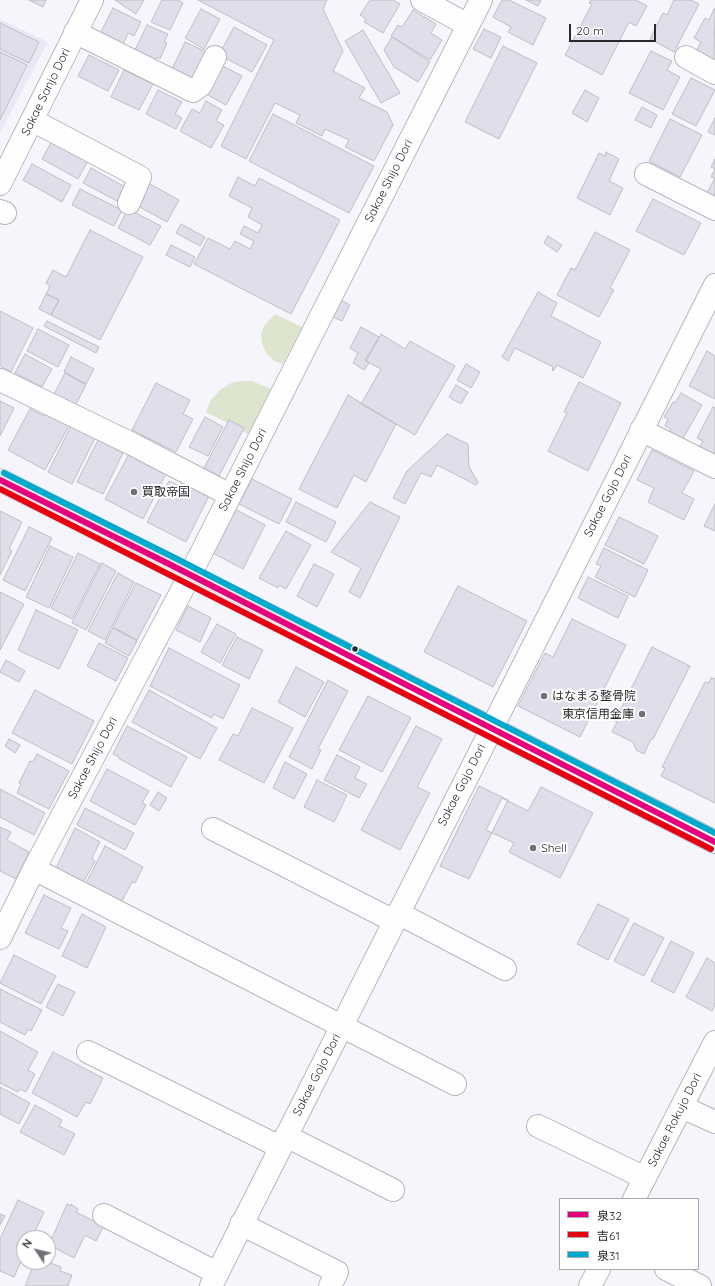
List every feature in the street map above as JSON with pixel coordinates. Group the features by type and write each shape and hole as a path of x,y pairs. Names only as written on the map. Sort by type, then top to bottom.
{"main road":[{"path":"0,480 298,630"}],"street":[{"name":"Sakae Sanjo Dori","path":"0,184 92,0"},
{"path":"422,0 468,25"},
{"name":"Sakae Shijo Dori","path":"0,938 34,869 190,575 481,0"},
{"path":"75,32 192,91 200,85 215,57"},
{"path":"686,57 715,73"},
{"path":"32,120 140,177 129,203"},
{"path":"646,174 715,209"},
{"name":"Sakae Gojo Dori","path":"214,1280 715,285"},
{"path":"0,380 132,444 230,496"},
{"path":"641,430 715,467"},
{"path":"298,630 715,842"},
{"path":"213,828 506,969"},
{"path":"34,869 455,1084"},
{"name":"Sakae Rokujo Dori","path":"635,1198 715,1042"},
{"path":"88,1052 283,1142 393,1190"},
{"path":"682,1107 715,1122"},
{"path":"538,1126 645,1178"},
{"path":"104,1215 214,1280"},
{"path":"241,1224 337,1272 330,1286"},
{"path":"590,1286 598,1270"},
{"path":"668,1270 700,1286"}],"shaded area":[{"path":"0,19 48,42 0,133"}],"green space":[{"path":"275,314 302,327 283,364 274,361 266,353 262,343 261,334 264,326"},
{"path":"252,381 271,389 248,434 206,412 211,400 220,390 231,383"}],"building":[{"path":"29,0 46,0 43,7"},
{"path":"115,0 144,0 136,14"},
{"path":"162,0 178,0 183,3 170,30 151,22"},
{"path":"198,0 327,0 323,9 343,51 333,71 365,88 359,98 387,112 393,125 374,161 345,147 349,140 325,129 322,136 296,123 300,115 275,103 246,159 221,146 274,40"},
{"path":"370,0 393,0 400,4 383,33 364,22 366,19 360,15"},
{"path":"502,0 509,0 546,18 533,45 508,32 511,27 493,17"},
{"path":"526,0 541,0 538,6"},
{"path":"591,0 636,0 647,6 636,26 629,22 602,75 565,55 592,4 589,3"},
{"path":"674,0 691,0 699,4 674,52 650,39 663,13 667,15"},
{"path":"113,8 141,22 134,36 128,33 123,44 101,32"},
{"path":"201,9 220,19 204,49 185,38"},
{"path":"714,9 714,61 696,52 701,42 694,38 705,18 709,20"},
{"path":"413,10 436,24 431,33 442,40 430,60 391,36 398,25 402,27"},
{"path":"0,23 39,42 29,63 0,49"},
{"path":"147,25 168,34 164,42 167,43 160,59 157,57 155,62 134,52"},
{"path":"234,27 267,45 252,72 219,55"},
{"path":"484,29 501,37 491,58 473,49"},
{"path":"363,30 400,93 381,103 345,41"},
{"path":"392,37 430,62 418,82 394,67 384,50"},
{"path":"185,42 207,52 193,81 171,71"},
{"path":"503,46 537,63 499,139 465,122"},
{"path":"651,51 672,61 667,70 680,77 663,110 629,93"},
{"path":"0,52 27,65 0,120"},
{"path":"89,55 119,70 108,91 78,76"},
{"path":"219,64 242,76 226,105 204,93"},
{"path":"124,70 153,84 139,110 111,97"},
{"path":"691,78 715,90 696,126 672,114"},
{"path":"158,90 182,102 175,114 182,118 176,129 146,114"},
{"path":"585,90 599,98 587,122 572,113"},
{"path":"206,101 222,110 216,121 224,125 211,148 180,131 192,109 200,113"},
{"path":"642,107 657,115 651,128 635,120"},
{"path":"273,114 374,166 349,213 249,161"},
{"path":"715,118 715,135 708,132"},
{"path":"670,119 702,135 680,177 649,161"},
{"path":"52,141 88,161 78,179 42,159"},
{"path":"606,152 619,159 609,181 623,188 610,215 577,198 599,153 605,156"},
{"path":"715,159 715,169 711,167"},
{"path":"32,164 71,185 62,202 23,180"},
{"path":"91,168 127,188 119,202 83,183"},
{"path":"715,169 715,178 711,177"},
{"path":"238,177 255,186 259,178 340,220 291,314 194,264 208,238 230,249 235,241 250,249 254,241 240,234 244,226 258,233 262,225 248,217 252,208 229,196"},
{"path":"715,178 715,197 707,193"},
{"path":"150,184 179,200 167,222 138,206"},
{"path":"80,189 122,210 114,226 72,205"},
{"path":"653,199 701,223 684,255 636,231"},
{"path":"128,209 161,226 150,245 118,228"},
{"path":"181,224 205,237 200,246 176,233"},
{"path":"90,230 143,257 100,340 51,315 59,300 46,294 50,286 46,283 53,270 66,277"},
{"path":"595,232 630,250 610,288 614,290 599,317 557,295 571,268 575,270"},
{"path":"548,236 562,245 557,252 544,243"},
{"path":"171,245 195,257 190,267 166,255"},
{"path":"538,292 557,303 551,316 601,342 583,378 557,365 553,371 553,367 515,348 508,361 502,357"},
{"path":"46,294 59,300 51,315 39,309"},
{"path":"341,300 350,305 342,321 333,317"},
{"path":"0,311 33,328 11,372 0,366"},
{"path":"47,321 99,347 96,353 44,326"},
{"path":"361,327 379,337 365,360 369,363 364,370 353,363 358,353 350,348"},
{"path":"38,329 69,345 58,367 27,351"},
{"path":"381,334 405,349 410,341 455,366 415,435 361,404 381,369 366,361"},
{"path":"707,351 715,356 715,399 689,386"},
{"path":"25,354 52,369 42,387 15,373"},
{"path":"71,357 94,369 86,384 64,372"},
{"path":"466,364 480,372 471,388 457,380"},
{"path":"65,373 86,385 75,406 54,394"},
{"path":"579,382 621,403 588,471 548,451 567,413 564,412"},
{"path":"156,383 190,400 183,414 193,419 176,452 132,430"},
{"path":"456,385 468,392 461,404 449,397"},
{"path":"681,393 702,405 681,442 668,435 671,429 665,426 668,419 664,417 673,402 675,403"},
{"path":"348,395 396,424 366,482 354,475 337,508 299,489"},
{"path":"0,401 14,408 0,436"},
{"path":"713,407 715,408 715,459 698,450 703,441 697,438"},
{"path":"30,409 44,416 47,412 70,424 45,470 8,450"},
{"path":"205,417 223,427 208,456 189,447"},
{"path":"229,420 244,428 219,476 204,468"},
{"path":"71,426 95,438 72,484 48,472"},
{"path":"447,434 468,444 469,467 478,482 476,485 437,465 431,477 421,473 405,504 393,498 407,471"},
{"path":"98,440 123,453 103,494 77,482"},
{"path":"652,450 694,471 682,493 694,499 684,520 648,502 654,488 637,480"},
{"path":"129,454 167,472 143,519 105,499"},
{"path":"183,479 210,494 186,542 147,522 169,481 180,486"},
{"path":"252,479 292,499 279,524 239,504"},
{"path":"296,502 336,522 326,542 286,522"},
{"path":"370,502 400,517 360,598 349,592 361,568 331,552"},
{"path":"715,504 715,531 704,526"},
{"path":"235,509 265,525 243,569 213,553"},
{"path":"0,511 22,522 9,549 12,551 0,575"},
{"path":"619,517 658,536 644,564 605,545"},
{"path":"29,527 52,538 25,591 3,580"},
{"path":"286,531 311,545 286,589 279,585 278,588 259,578"},
{"path":"50,546 73,557 49,608 26,597"},
{"path":"604,548 648,570 635,597 595,577 601,566 596,564"},
{"path":"78,553 100,564 72,619 51,608"},
{"path":"102,563 116,571 86,630 72,623"},
{"path":"314,564 334,574 317,607 297,596"},
{"path":"118,573 134,582 105,640 88,631"},
{"path":"588,577 628,596 618,618 578,598"},
{"path":"136,583 161,595 137,640 113,627"},
{"path":"458,586 527,621 493,687 424,652"},
{"path":"0,592 24,604 0,650"},
{"path":"188,606 211,618 200,642 176,630"},
{"path":"36,610 78,630 59,669 18,650"},
{"path":"572,619 626,645 580,737 518,706 545,653 553,657"},
{"path":"217,624 236,634 220,663 201,652"},
{"path":"113,628 137,641 129,656 105,643"},
{"path":"237,637 263,650 249,679 222,665"},
{"path":"99,643 128,658 116,681 87,666"},
{"path":"652,647 690,666 644,754 636,750 633,742 612,732 617,722 615,721"},
{"path":"169,648 240,685 223,719 214,714 212,718 150,686"},
{"path":"6,660 25,671 19,682 0,672"},
{"path":"296,667 324,682 305,717 278,702"},
{"path":"711,678 715,679 715,803 661,776 665,768 662,767 705,682 709,683"},
{"path":"328,680 348,691 318,749 321,750 312,769 289,757"},
{"path":"35,690 94,721 72,764 12,733"},
{"path":"149,690 217,728 200,759 132,722"},
{"path":"368,696 411,718 382,772 339,750"},
{"path":"252,708 293,728 264,783 219,760 233,734 238,736"},
{"path":"127,726 187,757 171,787 113,754"},
{"path":"416,726 442,739 417,787 430,793 400,850 361,830"},
{"path":"9,739 20,745 15,753 5,746"},
{"path":"37,754 69,771 49,809 17,793 21,784 19,783 30,761 33,762"},
{"path":"337,755 360,767 355,778 367,784 359,798 324,780"},
{"path":"285,762 307,774 294,799 273,788"},
{"path":"107,769 149,791 142,803 146,805 135,825 90,801"},
{"path":"317,780 347,795 334,822 304,807"},
{"path":"479,786 508,800 469,879 440,866"},
{"path":"541,787 593,813 560,878 509,852 514,843 486,830 502,798 528,811"},
{"path":"0,789 45,813 34,835 0,817"},
{"path":"158,792 167,798 159,811 150,805"},
{"path":"85,808 134,833 125,850 77,825"},
{"path":"0,827 11,832 7,840 29,852 16,879 0,871"},
{"path":"75,828 100,842 92,858 95,861 82,885 60,872 57,866"},
{"path":"105,846 143,867 135,883 132,882 121,903 86,883"},
{"path":"44,895 71,908 61,928 68,931 59,949 25,933"},
{"path":"598,904 629,919 608,960 577,944"},
{"path":"82,914 106,927 87,968 62,956"},
{"path":"634,923 664,938 644,976 614,961"},
{"path":"671,941 694,953 674,993 651,981"},
{"path":"14,955 56,976 41,1004 0,983"},
{"path":"707,958 715,963 715,1005 712,1011 686,997"},
{"path":"58,984 75,992 63,1016 46,1007"},
{"path":"0,989 42,1010 31,1031 28,1029 25,1035 0,1022"},
{"path":"0,1031 38,1052 28,1070 35,1074 26,1092 20,1089 18,1092 0,1083"},
{"path":"53,1052 103,1078 90,1104 86,1102 77,1117 32,1093"},
{"path":"0,1087 30,1103 19,1124 0,1114"},
{"path":"35,1105 62,1120 59,1126 75,1134 64,1155 20,1132"},
{"path":"18,1200 44,1212 36,1230 16,1230 17,1270 14,1277 0,1271 0,1239"},
{"path":"67,1204 71,1206 71,1204 78,1209 76,1212 104,1226 96,1241 85,1235 74,1258 56,1249 56,1230"},
{"path":"0,1214 5,1216 0,1225"},
{"path":"56,1265 61,1267 60,1271 72,1275 68,1286 25,1286 32,1270 56,1270"}],"transit line":[{"name":"泉31","path":"4,473 175,558 715,833"},
{"name":"泉32","path":"0,480 171,565 715,842"},
{"name":"吉61","path":"0,489 711,849"}],"place":[{"name":"買取帝国","path":"134,492"},
{"name":"はなまる整骨院","path":"544,696"},
{"name":"東京信用金庫","path":"642,714"},
{"name":"Shell","path":"533,848"}]}
